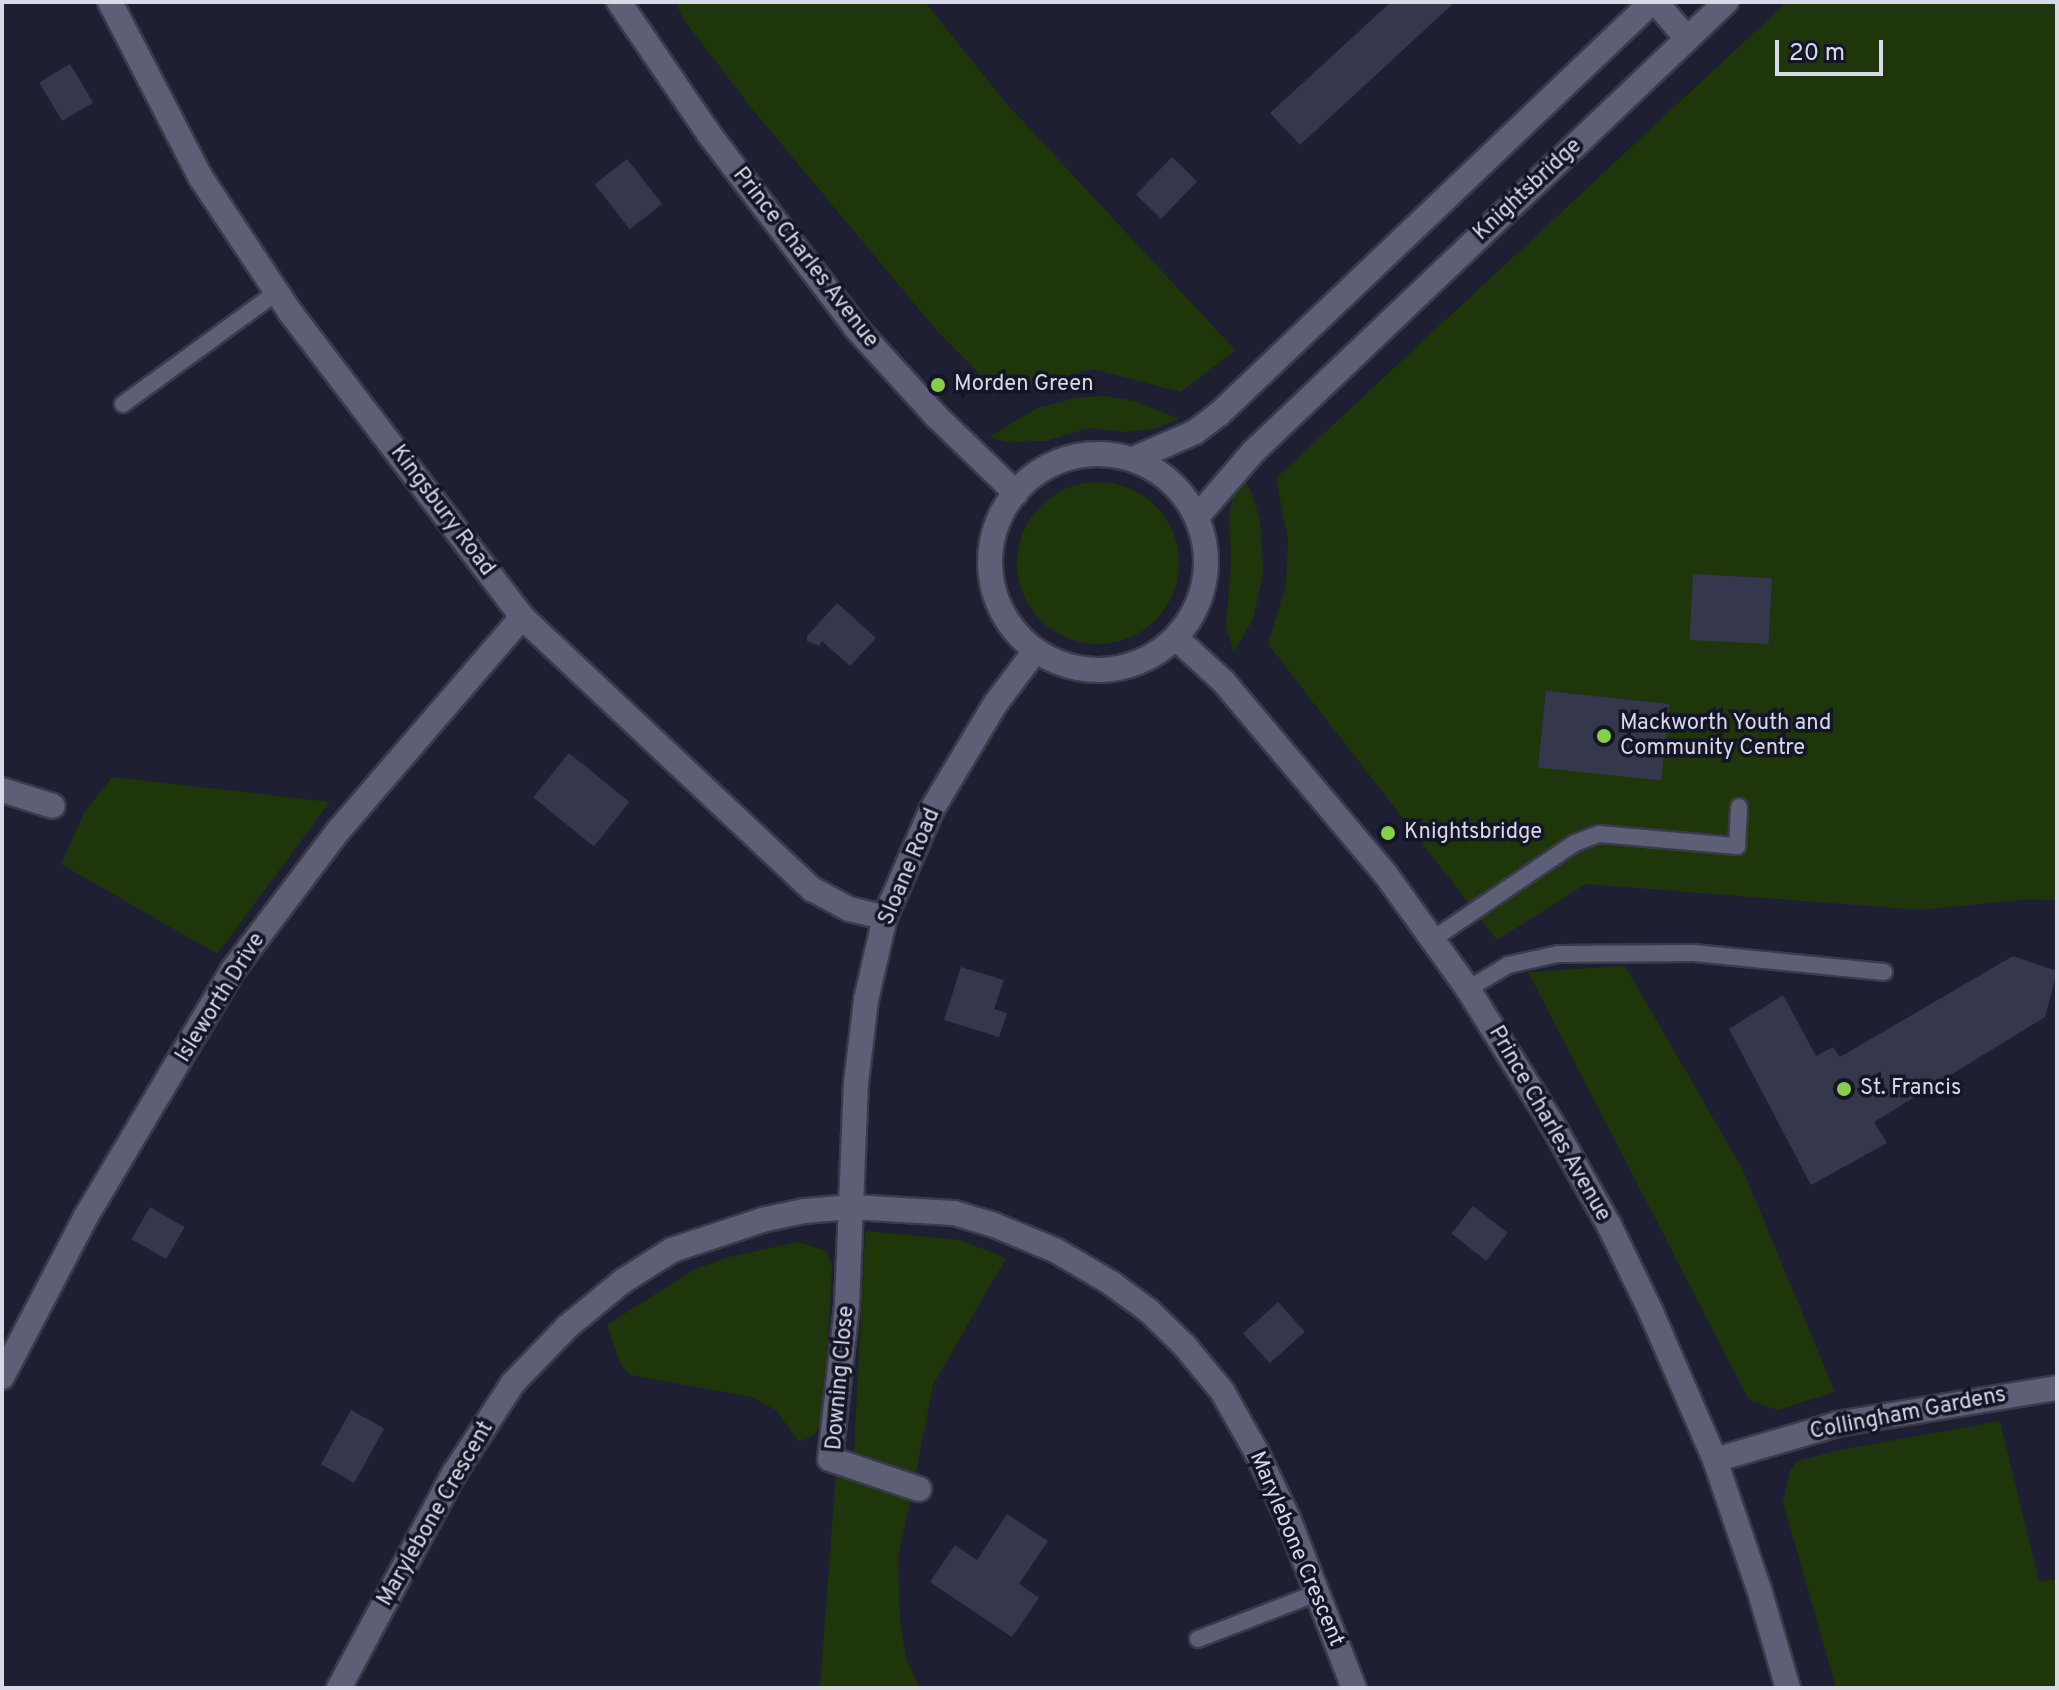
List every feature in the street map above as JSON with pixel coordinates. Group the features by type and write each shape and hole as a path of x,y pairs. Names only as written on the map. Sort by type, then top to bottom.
{"street":[{"name":"Kingsbury Road","path":"110,2 201,178 277,292 522,617 812,889 849,909 885,917"},
{"name":"Prince Charles Avenue","path":"619,2 709,134 856,328 936,416 1016,493"},
{"path":"1133,459 1195,432 1219,414 1654,2 1687,39"},
{"name":"Knightsbridge","path":"1197,517 1226,480 1264,441 1726,2"},
{"path":"1112,454 1133,459 1171,482 1197,517 1206,548 1205,580 1195,611 1176,638 1145,660 1108,670 1070,666 1036,650 1011,625 991,576 998,523 1016,493 1031,478 1069,458 1112,454"},
{"name":"Isleworth Drive","path":"2,1377 85,1218 233,970 339,830 522,617"},
{"name":"Prince Charles Avenue","path":"1176,638 1219,677 1384,872 1468,989 1609,1225 1651,1312 1715,1460 1759,1589 1788,1688"},
{"name":"Sloane Road","path":"852,1207 856,1083 866,1000 885,917 931,811 996,703 1036,650"},
{"path":"2,790 53,806"},
{"name":"Downing Close","path":"852,1207 847,1305 830,1459 919,1489"},
{"name":"Marylebone Crescent","path":"339,1688 455,1472 513,1383 567,1327 623,1281 672,1250 762,1220 804,1211 852,1207 954,1213 994,1225 1055,1250 1111,1283 1149,1311 1184,1345 1222,1391 1288,1518 1354,1688"},
{"name":"Collingham Gardens","path":"1715,1460 1837,1424 2057,1388"}],"lane":[{"path":"123,404 277,292"},
{"path":"1433,939 1575,843 1599,834 1737,846 1739,807"},
{"path":"1468,989 1508,965 1558,954 1694,953 1884,972"},
{"path":"1198,1639 1317,1593"}],"green space":[{"path":"675,2 925,2 1005,102 1235,350 1181,392 1092,369 999,394 938,332 753,110 684,20"},
{"path":"1787,2 2057,2 2057,901 2032,899 1919,910 1586,884 1497,940 1268,644 1286,585 1288,540 1276,478"},
{"path":"1105,396 1134,401 1180,419 1154,429 1124,432 1090,428 1046,441 1008,442 989,437 1037,408 1075,398"},
{"path":"1098,482 1129,488 1155,506 1173,532 1179,563 1173,594 1155,620 1129,638 1098,644 1067,638 1041,620 1023,594 1017,563 1023,532 1041,506 1067,488"},
{"path":"1244,483 1250,488 1260,520 1263,574 1253,619 1234,652 1226,627 1231,562 1229,516 1233,496"},
{"path":"112,777 330,802 217,954 61,864 84,813"},
{"path":"1625,966 1743,1170 1835,1392 1777,1410 1749,1400 1528,972"},
{"path":"865,1231 960,1240 1006,1258 933,1385 916,1473 854,1452"},
{"path":"798,1242 827,1251 832,1266 823,1423 813,1436 799,1442 777,1411 752,1397 630,1375 621,1365 607,1325 695,1269 729,1257"},
{"path":"2000,1421 2039,1582 2057,1579 2057,1688 1836,1688 1783,1502 1790,1471 1797,1461 1834,1451"},
{"path":"836,1473 911,1497 898,1557 900,1621 906,1659 920,1688 820,1688"}],"building":[{"path":"1391,2 1455,2 1300,145 1270,113"},
{"path":"70,64 93,103 62,121 39,83"},
{"path":"1172,157 1197,181 1161,219 1136,194"},
{"path":"627,159 662,204 630,229 595,184"},
{"path":"1693,574 1772,578 1768,644 1690,640"},
{"path":"837,603 876,638 850,666 822,641 819,646 807,641 807,636"},
{"name":"Mackworth Youth and Community Centre","path":"1546,691 1669,704 1661,781 1538,768"},
{"path":"569,753 630,802 594,846 533,797"},
{"name":"St. Francis","path":"2013,956 2057,971 2045,1017 1874,1122 1887,1143 1811,1185 1729,1029 1783,995 1816,1056 1833,1047 1840,1057"},
{"path":"961,967 1004,980 994,1009 1007,1013 999,1037 944,1020"},
{"path":"1473,1206 1508,1233 1486,1261 1451,1234"},
{"path":"150,1207 185,1227 166,1259 132,1239"},
{"path":"1278,1302 1305,1332 1270,1363 1243,1333"},
{"path":"351,1410 384,1428 354,1483 321,1464"},
{"path":"1007,1514 1048,1541 1019,1584 1039,1598 1012,1637 930,1582 955,1545 977,1560"}],"place":[{"name":"Morden Green","path":"938,385"},
{"name":"Mackworth Youth and Community Centre","path":"1604,736"},
{"name":"Knightsbridge","path":"1388,833"},
{"name":"St. Francis","path":"1844,1089"}]}
